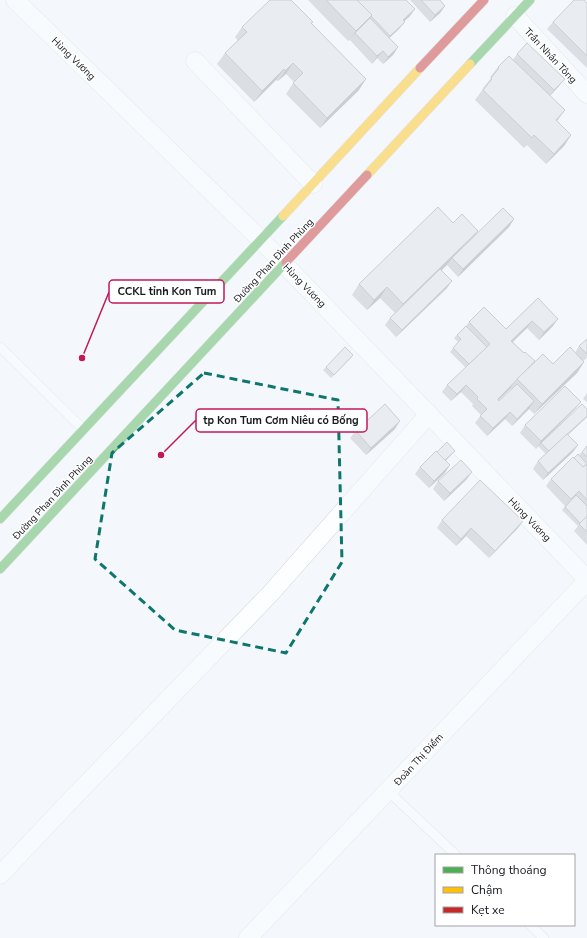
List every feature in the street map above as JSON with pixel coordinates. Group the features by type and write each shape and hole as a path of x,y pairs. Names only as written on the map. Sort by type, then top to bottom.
{"main road":[{"path":"0,519 484,0"},
{"name":"Đường Phan Đình Phùng","path":"0,569 530,0"}],"street":[{"name":"Hùng Vương","path":"15,0 261,240 587,580"},
{"name":"Trần Nhân Tông","path":"514,16 587,94"},
{"path":"195,61 313,184"},
{"path":"0,875 270,594 429,414"},
{"name":"Đoàn Thị Điểm","path":"248,938 587,580"}],"lane":[{"path":"0,347 83,429"},
{"path":"388,790 455,854"},
{"path":"531,926 544,938"}],"highlighted area":[{"path":"204,373 338,400 342,562 286,653 175,630 95,559 112,453"}],"building":[{"path":"270,0 291,0 313,22 311,23 366,79 327,118 293,83 303,73 293,63 285,71 284,69 262,91 225,53 247,32 242,27"},
{"path":"326,0 357,0 372,15 356,31"},
{"path":"357,0 406,0 415,9 403,20 405,22 390,36"},
{"path":"421,0 440,0 445,6 435,15"},
{"path":"574,0 584,0 587,3 587,56 553,22"},
{"path":"370,18 398,47 388,57 383,51 377,56 355,33"},
{"path":"527,43 565,79 554,90 517,54"},
{"path":"509,56 565,110 556,120 571,135 554,154 534,135 532,138 483,90 492,79 491,78 499,68 498,67"},
{"path":"438,207 453,223 462,214 478,231 403,304 387,287 374,300 359,284"},
{"path":"503,208 514,219 463,269 452,258"},
{"path":"440,269 452,281 402,330 390,318"},
{"path":"538,298 558,319 544,332 532,321 511,341 535,361 498,399 499,401 517,384 534,401 517,419 510,412 493,428 480,416 487,409 466,385 457,394 447,385 490,344 469,322 484,307 506,329"},
{"path":"466,326 487,347 469,364 453,348 461,339 457,335"},
{"path":"587,339 587,354 579,346"},
{"path":"345,347 353,355 334,375 326,367"},
{"path":"570,347 584,362 542,404 517,379 543,354 553,364"},
{"path":"565,386 581,402 541,441 525,425"},
{"path":"385,404 400,421 371,448 356,431"},
{"path":"582,404 587,409 587,416 549,451 541,443"},
{"path":"567,434 578,445 548,473 538,461"},
{"path":"447,442 455,451 445,460 437,452"},
{"path":"587,446 587,457 582,452"},
{"path":"436,451 450,465 434,481 420,467"},
{"path":"578,454 587,464 583,467 574,458"},
{"path":"573,457 583,467 587,464 587,500 579,491 571,499 551,479"},
{"path":"461,460 472,472 450,493 438,481"},
{"path":"480,480 523,521 495,551 471,528 461,539 442,520"},
{"path":"576,495 587,506 587,516 580,523 565,507"},
{"path":"587,516 587,532 579,524"}],"traffic: fast":[{"path":"470,64 530,0"},
{"path":"0,519 283,216"},
{"path":"0,569 286,262"}],"traffic: slow":[{"path":"367,175 470,64"},
{"path":"283,216 420,68"}],"traffic: jam":[{"path":"420,68 484,0"},
{"path":"286,262 367,175"}],"place":[{"name":"CCKL tỉnh Kon Tum","path":"82,358"},
{"name":"tp Kon Tum Cơm Niêu có Bống","path":"161,455"}]}
